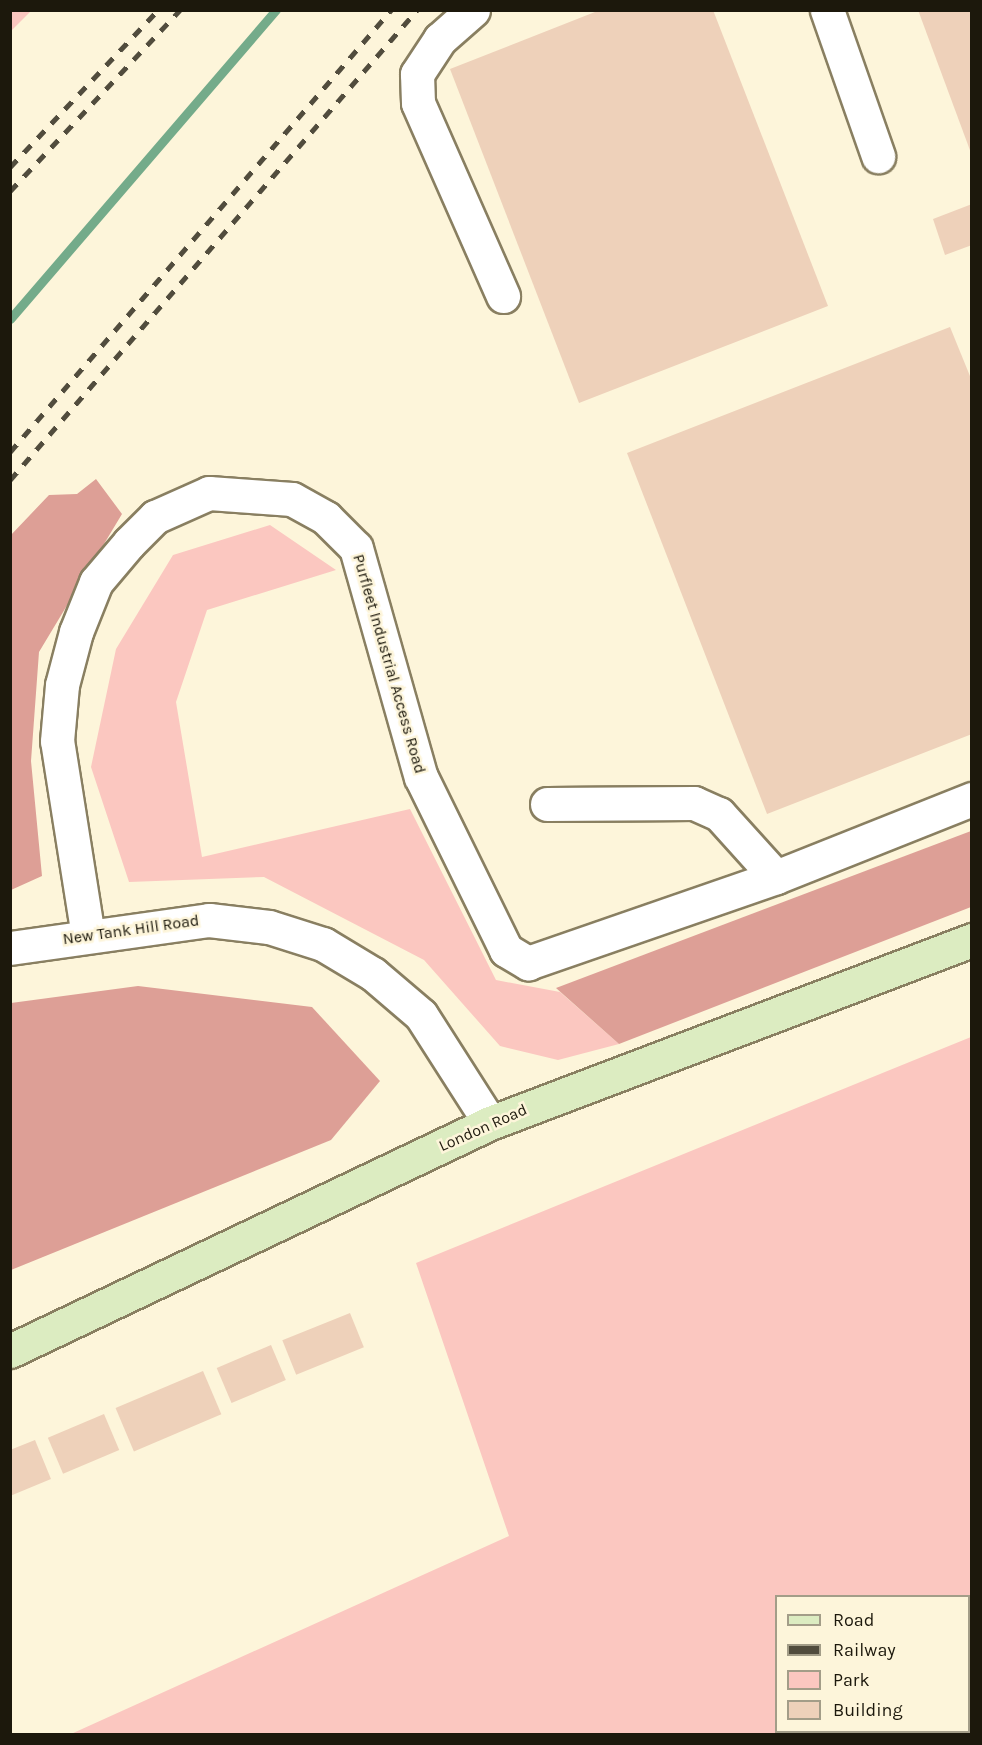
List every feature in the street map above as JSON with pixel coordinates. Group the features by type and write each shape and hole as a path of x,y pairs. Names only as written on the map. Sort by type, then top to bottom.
{"main road":[{"name":"London Road","path":"10,1351 490,1123 972,940"}],"street":[{"path":"473,10 440,39 417,74 418,103 502,296"},
{"path":"827,10 878,156"},
{"name":"Purfleet Industrial Access Road","path":"88,936 57,741 62,685 76,632 96,582 155,517 209,493 249,492 292,499 326,518 356,548 420,777 506,950 528,963 553,957 776,877 972,799"},
{"path":"547,804 694,803 719,814 776,877"},
{"name":"New Tank Hill Road","path":"10,948 209,920 269,927 323,944 373,974 421,1015 490,1123"}],"green space":[{"path":"11,10 31,11 11,31"},
{"path":"270,525 336,570 207,610 176,702 202,857 410,809 496,980 560,992 619,1044 558,1060 500,1046 424,960 264,877 129,882 91,767 116,649 173,555"},
{"path":"971,1037 971,1734 71,1734 509,1536 416,1263"}],"shaded area":[{"path":"96,479 122,514 39,652 31,761 42,876 11,890 10,536 49,495 77,494"},
{"path":"971,831 971,907 619,1044 556,988"},
{"path":"138,986 312,1007 380,1081 331,1140 11,1270 11,1003"}],"building":[{"path":"600,10 713,10 828,306 579,403 450,69"},
{"path":"918,10 972,10 972,153 971,153"},
{"path":"972,204 972,245 945,255 933,219"},
{"path":"950,327 972,381 972,734 767,814 627,453"},
{"path":"350,1313 364,1347 296,1375 282,1340"},
{"path":"271,1345 286,1380 232,1403 217,1368"},
{"path":"203,1371 221,1414 134,1451 116,1408"},
{"path":"104,1414 119,1450 63,1474 48,1438"},
{"path":"35,1440 51,1479 10,1496 10,1450"}],"waterway":[{"path":"10,319 276,10"}],"railway":[{"path":"10,167 158,10"},
{"path":"10,191 180,10"},
{"path":"10,452 391,10"},
{"path":"10,480 417,10"}]}
